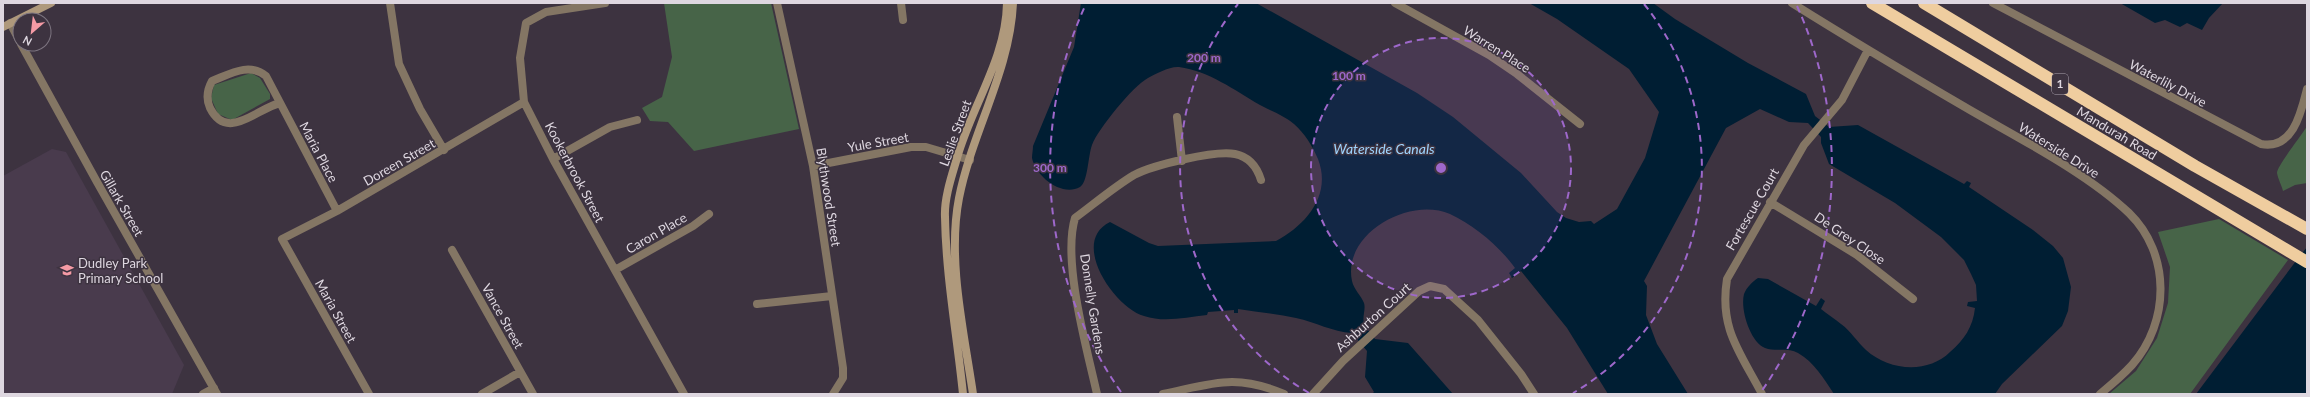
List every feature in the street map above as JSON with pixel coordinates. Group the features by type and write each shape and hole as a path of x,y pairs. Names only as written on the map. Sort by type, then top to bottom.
{"highway":[{"name":"Mandurah Road","path":"1872,3 2307,262"},
{"name":"Mandurah Road","path":"1924,3 2195,166 2254,198 2307,230"}],"street":[{"path":"6,25 51,3"},
{"path":"390,3 399,64 420,109 444,150"},
{"name":"Kookerbrook Street","path":"605,3 546,12 526,23 520,58 524,102 553,159 684,394"},
{"name":"Blythwood Street","path":"778,3 813,166 832,296 843,378 833,394"},
{"path":"901,3 903,20"},
{"name":"Leslie Street","path":"963,394 948,269 945,216 957,156 996,62 1006,15 1007,3"},
{"name":"Leslie Street","path":"973,394 954,241 954,227 959,196 1002,63 1012,17 1013,3"},
{"name":"Warren Place","path":"1395,3 1408,6 1495,59 1580,124"},
{"name":"Waterside Drive","path":"1792,3 1868,50 2037,148 2100,189 2129,213 2143,231 2158,261 2162,283 2161,302 2156,322 2147,344 2132,365 2100,394"},
{"name":"Waterlily Drive","path":"1993,3 2261,144 2276,144 2288,135 2299,119 2307,89"},
{"name":"Fortescue Court","path":"1762,394 1731,336 1725,316 1724,298 1727,280 1733,265 1804,145 1842,100 1868,50"},
{"name":"Gillark Street","path":"26,52 97,182 216,391"},
{"name":"Maria Place","path":"280,103 266,106 238,123 230,124 218,120 213,115 208,104 207,91 212,81 234,72 251,68 257,69 266,76 337,212"},
{"name":"Doreen Street","path":"282,239 337,212 524,102"},
{"path":"1178,117 1182,160"},
{"path":"553,159 610,127 637,120"},
{"name":"Yule Street","path":"813,166 911,147 926,147 970,160"},
{"name":"Donnelly Gardens","path":"1097,394 1078,303 1071,246 1075,218 1133,176 1144,170 1182,160 1234,154 1252,162 1258,170 1261,180"},
{"name":"De Grey Close","path":"1770,202 1857,255 1913,300"},
{"name":"Caron Place","path":"615,270 694,226 709,214"},
{"name":"Maria Street","path":"282,239 369,394"},
{"name":"Vance Street","path":"452,250 533,394"},
{"name":"Ashburton Court","path":"1313,394 1343,361 1419,291 1430,286 1444,289 1478,320 1521,374 1534,394"},
{"path":"757,304 832,296"},
{"path":"482,394 520,372"},
{"path":"1163,394 1230,380 1266,386 1284,394"},
{"path":"203,394 216,391"}],"shaded area":[{"name":"Dudley Park Primary School","path":"52,149 66,152 184,365 172,394 3,394 3,176"}],"green space":[{"path":"664,3 771,3 799,129 694,151 668,122 650,121 642,108 662,97 672,57"},
{"path":"251,73 260,78 270,94 270,99 232,120 218,114 211,98 214,85"},
{"path":"2307,126 2307,183 2295,185 2283,191 2277,173 2278,169"},
{"path":"2219,219 2288,260 2190,394 2109,394 2136,371 2157,338 2168,303 2170,267 2158,232"}],"water":[{"name":"Waterside Canals","path":"1081,3 1256,3 1417,93 1453,117 1521,173 1557,212 1566,218 1579,222 1591,221 1594,224 1617,209 1645,158 1659,112 1629,69 1557,19 1529,3 1653,3 1675,19 1748,63 1806,94 1815,116 1829,127 1858,125 1964,184 1967,181 1971,183 1969,187 2033,230 2053,246 2063,258 2071,287 2068,311 2062,326 2002,384 1995,394 1834,394 1818,371 1804,357 1790,350 1773,350 1765,348 1755,339 1747,324 1743,308 1743,300 1747,289 1758,278 1768,279 1816,306 1821,298 1825,301 1821,309 1845,327 1866,350 1875,357 1886,362 1897,366 1908,367 1920,367 1931,364 1941,359 1960,343 1970,327 1974,315 1975,308 1967,306 1968,302 1977,301 1976,285 1964,260 1941,237 1895,203 1829,164 1821,143 1821,137 1808,123 1789,122 1760,109 1726,128 1644,281 1647,286 1646,315 1657,344 1688,394 1608,394 1567,328 1521,271 1512,278 1509,273 1515,268 1502,252 1477,230 1450,214 1434,210 1416,210 1398,215 1382,223 1368,234 1357,248 1352,264 1352,281 1364,303 1364,324 1375,339 1408,343 1453,394 1372,394 1374,392 1365,377 1367,351 1352,333 1338,331 1296,318 1238,309 1238,313 1234,313 1234,310 1208,312 1207,315 1176,319 1152,318 1144,316 1133,310 1121,301 1110,288 1101,274 1095,258 1094,244 1098,231 1110,222 1149,243 1158,246 1276,241 1297,226 1314,208 1322,185 1321,172 1318,159 1311,144 1302,132 1290,121 1211,77 1190,69 1175,67 1159,72 1148,78 1125,98 1117,108 1101,129 1092,145 1085,180 1080,187 1065,189 1051,183 1044,178 1034,165 1032,158 1033,146 1074,47"},
{"path":"2120,3 2223,3 2209,18 2202,30 2187,23 2180,27 2165,20 2155,23"},
{"path":"2307,247 2307,394 2196,394 2296,261"}],"place":[{"name":"Dudley Park Primary School","path":"67,270"}]}
